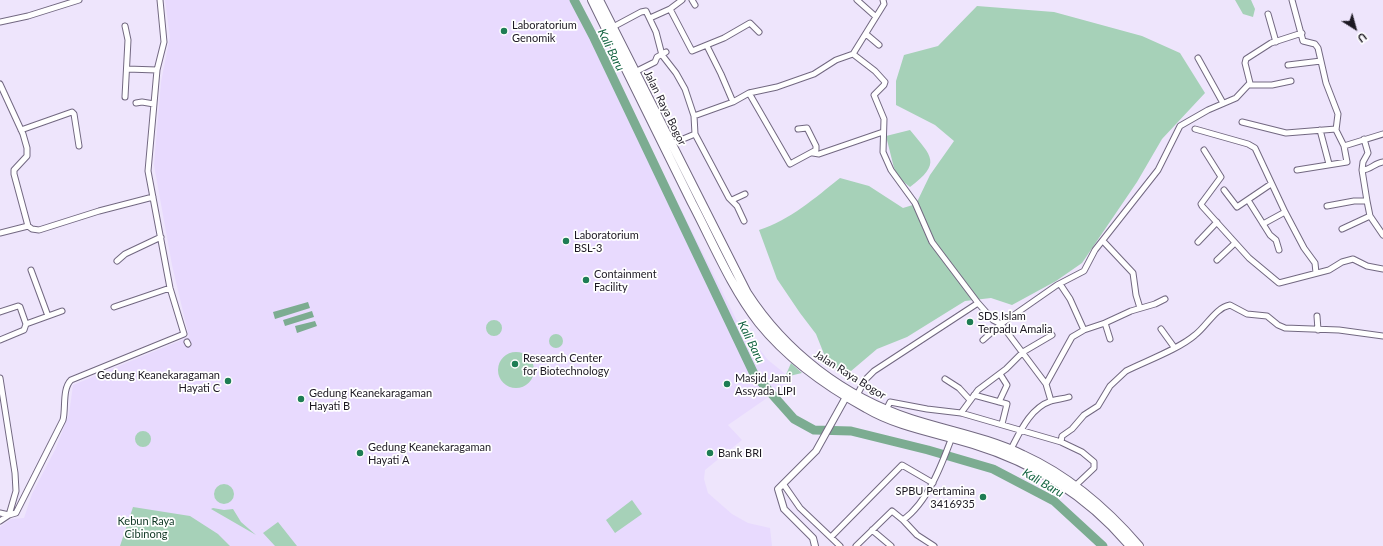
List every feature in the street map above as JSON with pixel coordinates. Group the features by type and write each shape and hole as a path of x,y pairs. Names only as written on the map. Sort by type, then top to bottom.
{"highway":[{"name":"Jalan Raya Bogor","path":"592,0 672,154 747,293 764,317 813,367 857,395 886,410 951,439 1011,449 1048,467 1102,517 1130,546"},
{"name":"Jalan Raya Bogor","path":"599,0 671,144 672,154 709,236 748,308 778,343 809,373 846,397 885,417 1021,461 1065,483 1075,486 1107,513 1139,546"}],"street":[{"path":"0,22 33,15 79,0"},
{"path":"0,521 16,513 63,420 67,383 76,377 107,367 184,334 170,288 148,166 158,70 164,42 160,0"},
{"path":"650,18 670,9 682,0"},
{"path":"692,0 695,5"},
{"path":"857,0 875,16"},
{"path":"694,116 733,102 749,93 777,87 814,74 836,60 853,54 866,34 875,16 884,4 882,0"},
{"path":"1292,0 1304,42 1317,45 1326,83 1338,114 1336,129 1344,146 1347,162 1297,170"},
{"path":"670,9 691,50 707,46 750,23 758,32"},
{"path":"613,27 641,12 646,11 664,53 682,81 694,116 695,134 729,198 732,200 744,221"},
{"path":"1268,14 1276,42"},
{"path":"125,26 128,40 125,97"},
{"path":"1250,85 1245,60 1265,46 1302,33"},
{"path":"866,34 879,45"},
{"path":"707,46 733,102"},
{"path":"635,72 655,62 664,53"},
{"path":"853,54 875,71 885,82 874,95 884,119 883,152 891,170 915,203 932,242 978,303 993,320 1001,324 1046,384 1050,401"},
{"path":"1198,58 1224,103"},
{"path":"1288,65 1321,61"},
{"path":"127,69 158,70"},
{"path":"983,340 1017,312 1060,284 1084,271 1103,241 1158,170 1180,126 1187,121 1236,98 1250,85 1272,85 1291,81"},
{"path":"0,84 2,94 26,142 27,154 14,170 14,174 28,226 32,230 39,230 99,211 154,197"},
{"path":"749,93 790,164 813,153 819,154 883,132"},
{"path":"136,103 142,102 154,104"},
{"path":"21,130 72,112 74,114 79,146"},
{"path":"1242,122 1286,132 1336,129"},
{"path":"798,129 807,128 816,146 813,153"},
{"path":"1195,129 1253,146 1259,154 1271,184 1304,248 1315,263 1316,273"},
{"path":"1320,130 1329,164"},
{"path":"671,144 695,134"},
{"path":"1344,146 1383,134"},
{"path":"1364,139 1368,153 1363,162 1362,170 1367,201 1370,216 1383,235"},
{"path":"1204,150 1221,175 1217,183 1201,204 1249,258 1279,283 1329,270 1342,262 1353,259 1367,266 1383,268"},
{"path":"1362,170 1370,169 1378,162 1383,162"},
{"path":"1224,190 1237,207 1271,184"},
{"path":"732,200 745,194"},
{"path":"1248,200 1270,235 1276,240 1279,250"},
{"path":"1327,206 1354,201 1367,201"},
{"path":"1263,224 1285,212"},
{"path":"1342,229 1370,216"},
{"path":"1198,242 1217,222"},
{"path":"0,233 28,226"},
{"path":"117,261 130,252 161,238"},
{"path":"1103,241 1133,273 1136,295 1140,308"},
{"path":"1217,260 1235,243"},
{"path":"31,270 48,316"},
{"path":"1060,284 1084,330"},
{"path":"114,307 170,288"},
{"path":"1046,384 1072,337 1084,330 1165,299"},
{"path":"857,395 866,380 874,371 978,303"},
{"path":"1061,442 1062,436 1072,429 1080,419 1098,406 1117,378 1126,371 1194,336 1218,312 1230,305 1248,314 1267,316 1278,325 1285,328 1346,331 1383,336"},
{"path":"0,312 18,306 20,307 26,324 24,330 0,340"},
{"path":"26,324 62,311"},
{"path":"1317,316 1318,330"},
{"path":"1105,323 1110,339"},
{"path":"1161,329 1174,347"},
{"path":"961,413 974,395 1000,374 1022,352 1052,335"},
{"path":"999,402 1007,385 1000,374"},
{"path":"0,378 15,473 16,491 10,515"},
{"path":"944,379 959,388 970,400"},
{"path":"974,395 1007,405 1002,424"},
{"path":"815,546 813,538 783,506 778,489 784,485 821,444 846,397"},
{"path":"1011,449 1025,423 1032,415 1050,401 1069,397"},
{"path":"886,410 890,402 927,409 961,413 1061,442 1082,452 1094,462 1094,468 1075,486"},
{"path":"903,520 911,513 933,483 951,439"},
{"path":"831,537 902,465 933,483"},
{"path":"784,485 800,508 840,546"},
{"path":"856,546 892,511 903,520 916,535 934,546"},
{"path":"0,513 10,515"},
{"path":"872,530 892,546"}],"shaded area":[{"path":"165,0 576,0 736,319 768,360 793,380 728,425 742,440 705,470 704,479 708,493 732,514 748,523 770,528 772,546 0,546 0,527 11,519 24,518 32,494 56,448 69,414 73,385 189,337 172,265 154,165 161,82 170,37"},
{"path":"308,302 310,308 275,319 273,312"},
{"path":"312,311 314,317 285,326 283,320"},
{"path":"315,321 317,326 297,333 295,326"}],"green space":[{"path":"1235,0 1251,0 1255,9 1253,17 1243,14"},
{"path":"977,6 1054,12 1142,36 1180,53 1205,93 1162,139 1137,182 1082,263 1056,281 1012,305 991,298 965,301 907,337 877,349 844,377 824,354 816,334 777,279 759,230 792,214 812,201 840,178 869,186 903,208 916,204 930,175 954,141 935,125 896,105 896,81 904,55 938,46"},
{"path":"910,130 928,154 930,166 927,172 910,187 896,176 886,136"},
{"path":"494,320 501,325 502,328 497,335 494,336 487,331 486,328 491,321"},
{"path":"556,334 561,336 563,341 561,346 556,348 551,346 549,341 551,336"},
{"path":"520,352 529,357 533,363 533,377 529,383 520,388 512,388 503,383 499,377 498,366 503,357 509,353"},
{"path":"791,363 802,373 785,377"},
{"path":"140,431 146,431 151,436 149,445 146,447 140,447 135,442 135,436"},
{"path":"224,484 231,487 234,494 231,501 224,504 217,501 214,494 217,487"},
{"path":"632,500 642,514 615,533 606,520"},
{"name":"Kebun Raya Cibinong","path":"133,507 190,516 218,534 230,546 120,546"},
{"path":"211,509 224,510 233,509 241,522 256,535"},
{"path":"278,522 297,546 275,546 263,533"}],"waterway":[{"name":"Kali Baru","path":"574,0 594,38 754,374 794,419 814,430 851,431 928,450 993,469 1054,501 1103,546"}],"place":[{"name":"Laboratorium Genomik","path":"504,31"},
{"name":"Laboratorium BSL-3","path":"566,241"},
{"name":"Containment Facility","path":"586,280"},
{"name":"SDS Islam Terpadu Amalia","path":"970,322"},
{"name":"Research Center for Biotechnology","path":"515,364"},
{"name":"Gedung Keanekaragaman Hayati C","path":"228,381"},
{"name":"Masjid Jami Assyada LIPI","path":"727,384"},
{"name":"Gedung Keanekaragaman Hayati B","path":"301,399"},
{"name":"Gedung Keanekaragaman Hayati A","path":"360,453"},
{"name":"Bank BRI","path":"710,453"},
{"name":"SPBU Pertamina 3416935","path":"983,497"}]}
